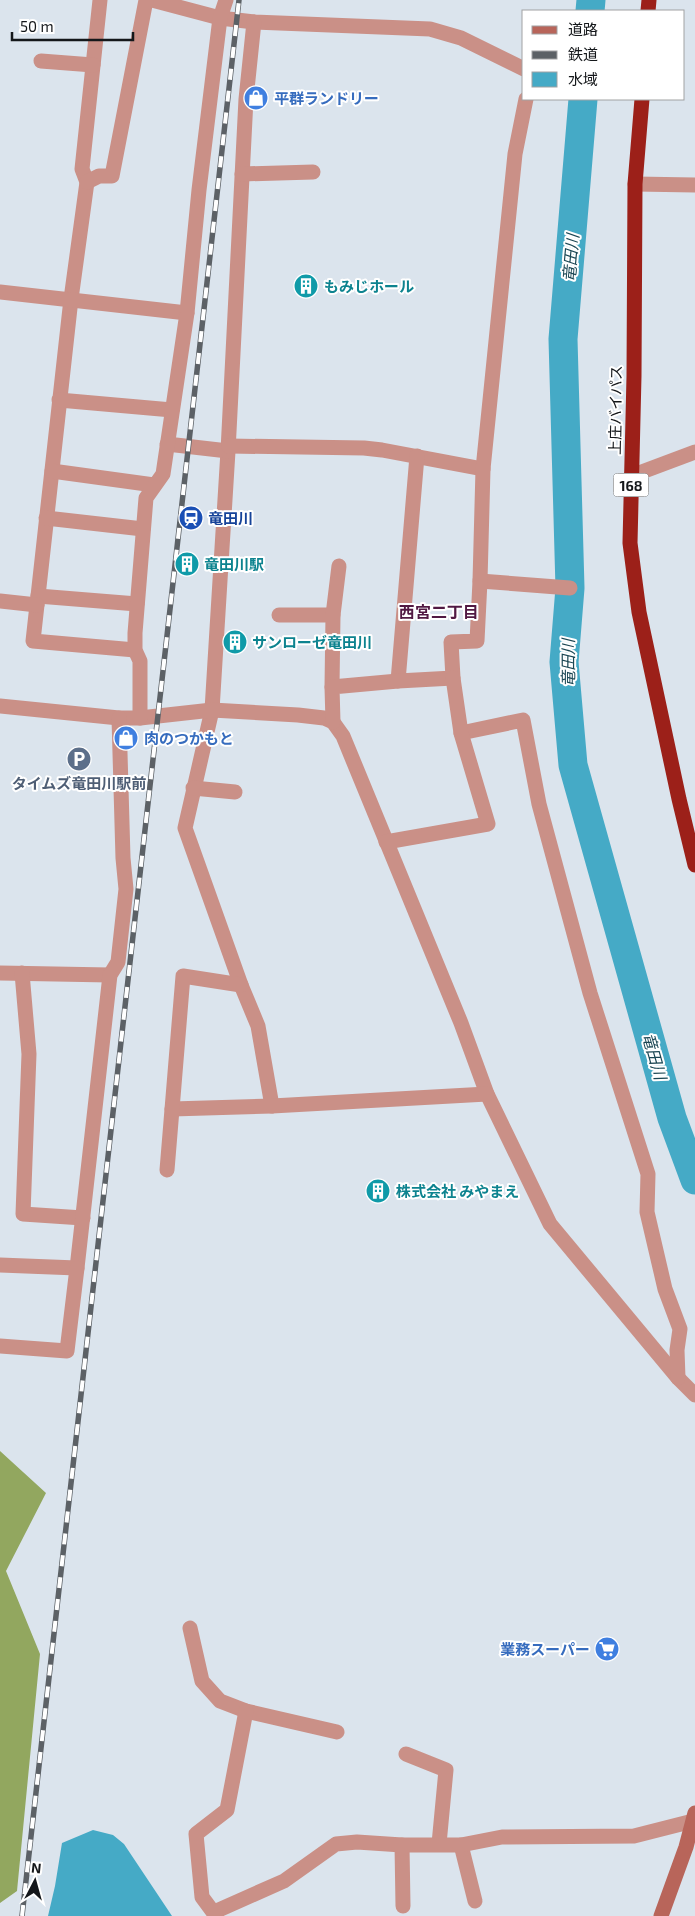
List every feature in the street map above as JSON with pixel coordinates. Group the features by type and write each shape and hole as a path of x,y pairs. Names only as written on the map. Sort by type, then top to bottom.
{"highway":[{"name":"上庄バイパス","path":"642,100 635,184 634,376 630,543 638,612 678,799 695,865"}],"main road":[{"path":"661,1916 694,1817"}],"street":[{"path":"100,0 82,169 87,182 70,299 33,641 135,650"},
{"path":"87,182 99,176 112,176 146,0"},
{"path":"152,0 220,18 254,22 430,29 461,38 522,68"},
{"path":"140,718 140,661 135,650 146,498 154,484 163,474 187,313 199,190 220,18 226,0"},
{"path":"254,22 246,98 212,710 185,828 241,985 258,1026 272,1106"},
{"path":"41,61 93,65"},
{"path":"386,842 488,824 461,733 450,642 477,641 483,469 515,154 526,100"},
{"path":"242,174 313,172"},
{"path":"635,184 695,185"},
{"path":"0,292 187,313"},
{"path":"59,400 172,410"},
{"path":"167,444 228,449 364,448 483,469"},
{"path":"631,476 695,452"},
{"path":"398,680 417,456"},
{"path":"52,471 154,484"},
{"path":"46,518 143,529"},
{"path":"333,722 333,615 338,566"},
{"path":"480,581 570,588"},
{"path":"0,602 38,600 137,604"},
{"path":"279,615 333,615"},
{"path":"332,687 398,680 454,678"},
{"path":"0,706 120,718 140,718 212,710 298,715 324,718 333,722 343,736 487,1094 550,1224 678,1378 695,1395"},
{"path":"0,1346 67,1351 110,975 118,962 126,889 123,858 120,718"},
{"path":"461,733 523,720 538,804 590,993 648,1174 647,1212 665,1289 680,1329 678,1378"},
{"path":"193,788 235,792"},
{"path":"0,973 110,975"},
{"path":"22,973 29,1054 23,1214 83,1218"},
{"path":"167,1170 183,976 241,985"},
{"path":"172,1109 272,1106 487,1094"},
{"path":"0,1265 77,1268"},
{"path":"190,1628 202,1681 220,1700 246,1711 337,1732"},
{"path":"246,1711 227,1810 196,1834 202,1897 215,1914 284,1881 336,1844 357,1842 402,1845 460,1845 502,1837 634,1836 694,1817"},
{"path":"406,1754 446,1770 439,1844"},
{"path":"402,1845 403,1906"},
{"path":"460,1845 475,1901"}],"green space":[{"path":"0,1451 46,1493 6,1571 40,1654 17,1891 0,1903"}],"water":[{"path":"93,1830 113,1835 124,1844 172,1916 48,1916 62,1843"}],"waterway":[{"name":"竜田川","path":"590,10 591,0"},
{"name":"竜田川","path":"583,100 563,339 570,588 564,662 573,765 672,1118 695,1180"}],"railway":[{"path":"22,1916 239,0"}],"place":[{"name":"平群ランドリー","path":"256,98"},
{"name":"もみじホール","path":"306,286"},
{"name":"竜田川","path":"191,518"},
{"name":"竜田川駅","path":"187,564"},
{"name":"サンローゼ竜田川","path":"235,642"},
{"name":"肉のつかもと","path":"126,738"},
{"name":"タイムズ竜田川駅前","path":"79,759"},
{"name":"株式会社 みやまえ","path":"378,1191"},
{"name":"業務スーパー","path":"607,1649"}],"district":[{"name":"西宮二丁目","path":"439,611"}]}
